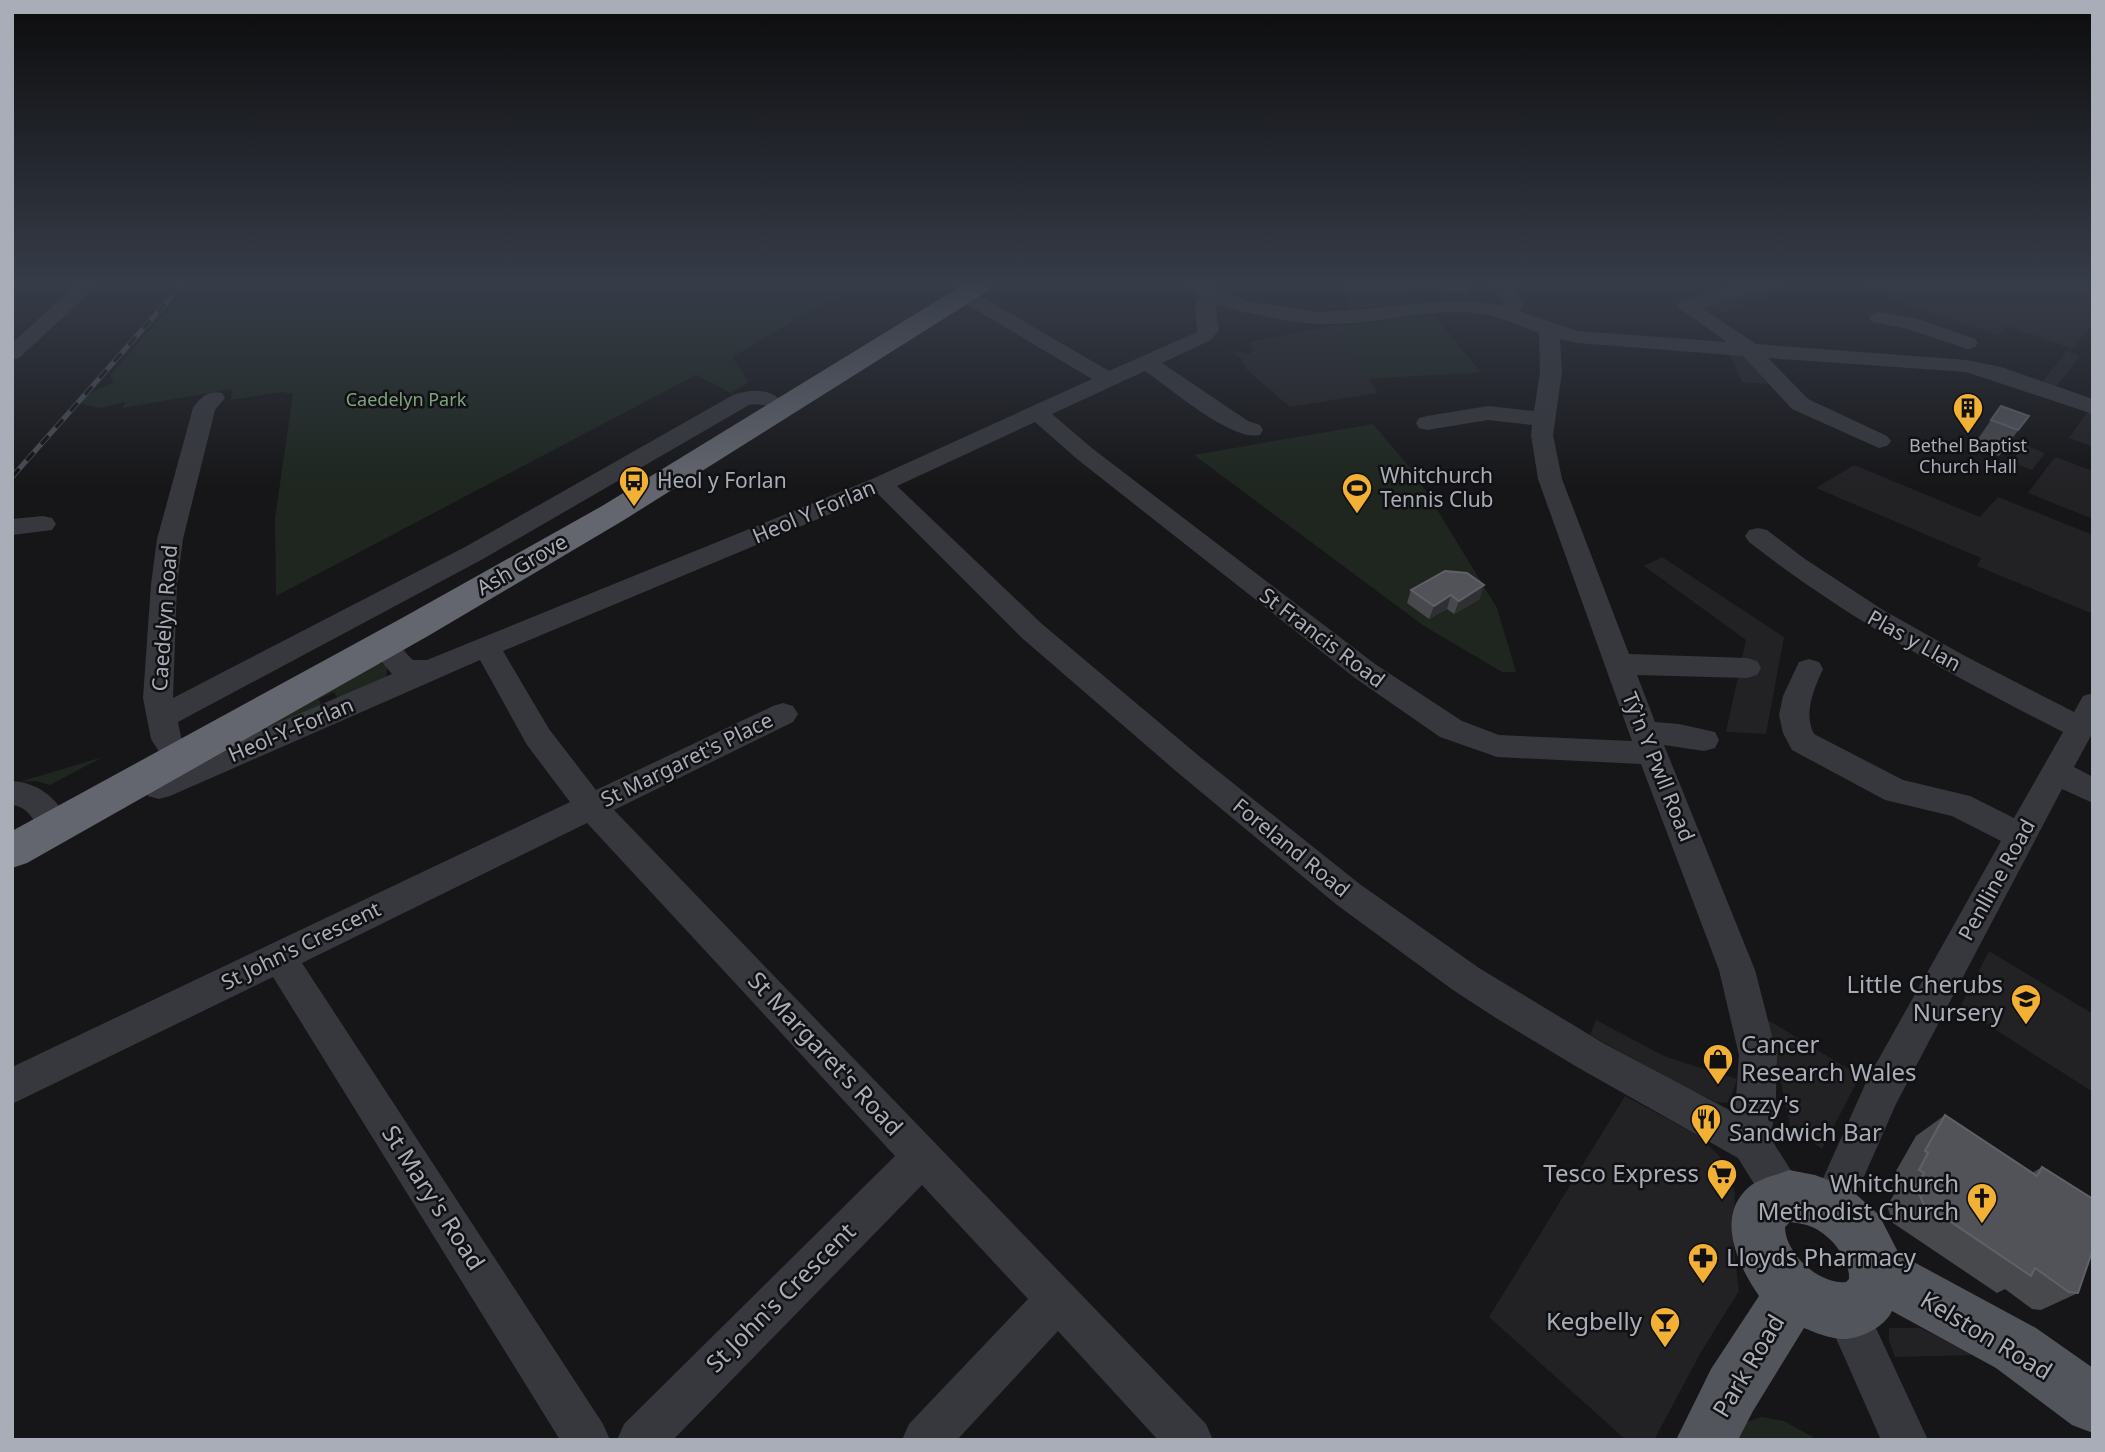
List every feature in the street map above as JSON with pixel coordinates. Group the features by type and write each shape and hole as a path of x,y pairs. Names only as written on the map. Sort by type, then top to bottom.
{"highway":[{"name":"Ash Grove","path":"167,750 565,524 853,354"},
{"name":"Ash Grove","path":"12,851 31,813 381,645 696,463 866,354"}],"main road":[{"path":"1774,1200 1808,1202 1860,1234 1871,1253 1861,1292 1814,1305 1794,1293 1777,1277 1765,1259 1758,1240 1758,1223 1763,1210 1774,1200"},
{"name":"Kelston Road","path":"1861,1292 2016,1348 2093,1404"},
{"name":"Park Road","path":"1706,1440 1731,1390 1794,1293"}],"street":[{"path":"1067,354 1108,380"},
{"name":"Heol Y Forlan","path":"423,672 881,484 1163,354"},
{"name":"Tŷ'n Y Pwll Road","path":"1550,354 1551,372 1542,419 1543,444 1550,479 1648,743 1727,941 1748,1005 1758,1055 1752,1144"},
{"path":"1752,354 1800,404 1879,441"},
{"path":"1817,354 1966,366 1993,372 2093,407"},
{"path":"1960,354 1966,366"},
{"path":"1146,362 1240,426 1251,430"},
{"name":"Caedelyn Road","path":"167,750 158,689 167,559 204,408 214,397"},
{"name":"St Francis Road","path":"1038,413 1085,454 1364,671 1451,729 1497,746 1648,743 1679,735 1704,740"},
{"path":"1427,423 1488,414 1542,419"},
{"name":"Foreland Road","path":"881,484 1032,631 1198,773 1349,895 1466,979 1509,1006 1590,1055 1752,1144"},
{"path":"12,527 43,524"},
{"name":"Plas y Llan","path":"1758,536 1821,584 1892,630 2087,716"},
{"path":"381,645 406,670 423,672"},
{"name":"St Margaret's Road","path":"487,647 538,737 591,806 1190,1440"},
{"path":"1618,664 1747,668"},
{"path":"1809,669 1796,695 1795,733 1803,742 1896,791 1959,805 2022,836"},
{"name":"Heol-Y-Forlan","path":"167,750 423,672"},
{"name":"St Margaret's Place","path":"591,806 783,713"},
{"name":"Penlline Road","path":"1808,1202 1882,1091 2087,716"},
{"path":"2056,772 2093,791"},
{"name":"St John's Crescent","path":"12,1086 591,806"},
{"name":"St Mary's Road","path":"279,957 587,1440"},
{"path":"1752,1144 1808,1202"},
{"name":"St John's Crescent","path":"639,1440 922,1157"},
{"path":"1861,1292 1905,1440"},
{"path":"925,1440 1057,1300"}],"shaded area":[{"path":"1234,354 1351,354 1378,393 1290,407 1247,370"},
{"path":"1729,354 1742,354 1768,384 1742,382"},
{"path":"2065,354 2080,356 2055,388 2041,383"},
{"path":"2088,411 2093,412 2093,447 2069,438"},
{"path":"2024,445 2045,453 2032,470 2011,462"},
{"path":"2055,457 2093,471 2093,519 2028,493"},
{"path":"1854,465 1980,517 1998,497 2093,535 2093,614 1977,566 1981,558 1816,488"},
{"path":"1662,557 1784,637 1766,734 1726,732 1746,640 1644,566"},
{"name":"Little Cherubs Nursery","path":"1989,951 2093,1014 2093,1092 1960,1007"},
{"path":"1596,1020 1666,1057 1737,1079 1729,1103 1716,1102 1679,1084 1590,1035"},
{"path":"1768,1020 1860,1076 1822,1149 1790,1126"},
{"path":"1625,1096 1699,1136 1724,1161 1735,1192 1733,1242 1739,1291 1701,1352 1654,1440 1626,1440 1489,1317"},
{"path":"1889,1328 1920,1328 1975,1355 1895,1357 1889,1341"}],"green space":[{"name":"Caedelyn Park","path":"129,354 738,354 732,357 749,382 731,393 696,375 276,596 275,518 293,394 282,392 231,400 232,389 123,408 125,402 102,408 81,404 91,393 114,382 111,374"},
{"path":"1351,354 1466,354 1481,372 1368,379"},
{"name":"Whitchurch Tennis Club","path":"1373,424 1416,475 1497,608 1516,672 1502,672 1424,626 1194,455"},
{"path":"378,662 387,666 386,677 339,701 334,692 319,699 322,708 236,742"},
{"path":"103,757 50,785 36,781 19,782"},
{"path":"1762,1417 1784,1421 1818,1440 1730,1440 1743,1425"}],"building":[{"path":"2001,406 2029,416 2018,430 1991,420"},
{"path":"1445,571 1467,573 1484,585 1459,601 1451,595 1434,606 1411,590"},
{"path":"1945,1115 2037,1176 2042,1167 2093,1199 2093,1249 2078,1293 2069,1292 2035,1268 2031,1276 1923,1203 1916,1186 1924,1173 1919,1170 1928,1153 1925,1151"}],"railway":[{"path":"12,477 121,354"}],"place":[{"name":"Bethel Baptist Church Hall","path":"1968,435"},
{"name":"Heol y Forlan","path":"634,508"},
{"name":"Whitchurch Tennis Club","path":"1357,515"},
{"name":"Little Cherubs Nursery","path":"2026,1026"},
{"name":"Cancer Research Wales","path":"1718,1086"},
{"name":"Ozzy's Sandwich Bar","path":"1706,1146"},
{"name":"Tesco Express","path":"1722,1201"},
{"name":"Whitchurch Methodist Church","path":"1982,1225"},
{"name":"Lloyds Pharmacy","path":"1703,1285"},
{"name":"Kegbelly","path":"1665,1349"}]}
